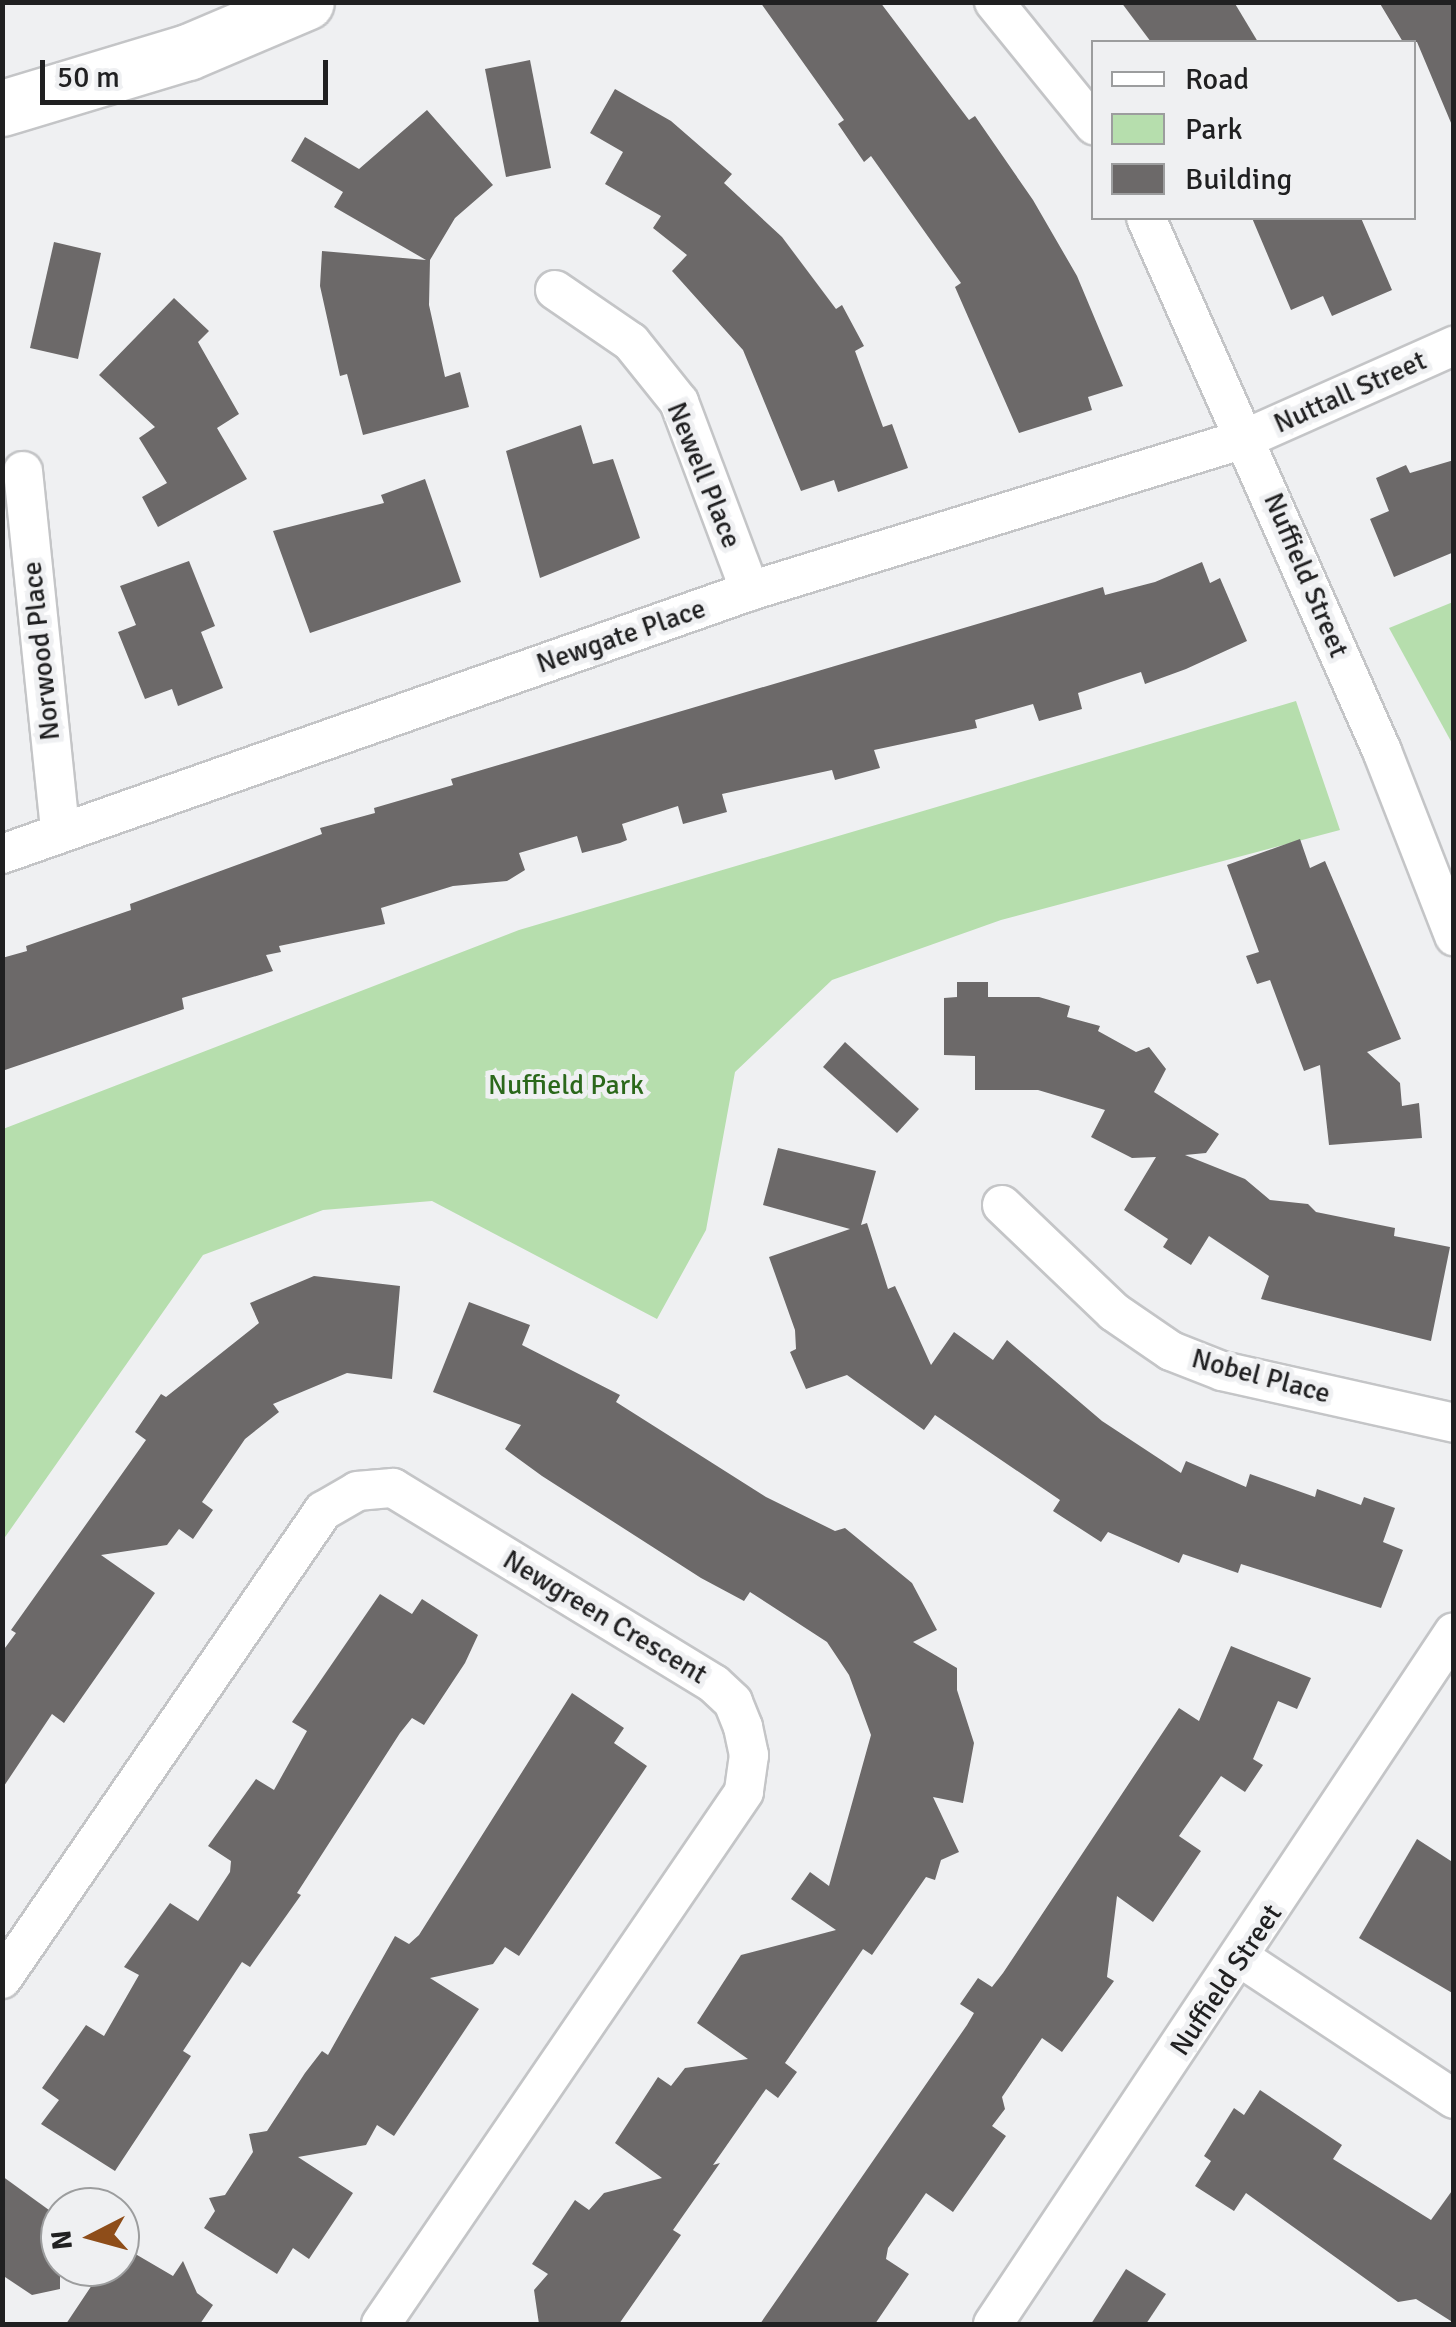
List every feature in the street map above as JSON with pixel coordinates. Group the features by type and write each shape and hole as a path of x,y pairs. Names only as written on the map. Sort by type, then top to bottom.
{"main road":[{"path":"2,108 188,52 306,2"}],"street":[{"path":"994,2 1091,121"},
{"name":"Nuffield Street","path":"1147,220 1247,438 1454,936"},
{"name":"Newell Place","path":"555,290 631,342 679,402 750,591"},
{"name":"Nuttall Street","path":"1247,438 1454,346"},
{"name":"Newgate Place","path":"2,854 750,591 1247,438"},
{"name":"Norwood Place","path":"23,471 60,831"},
{"name":"Nobel Place","path":"1002,1205 1114,1312 1170,1351 1222,1371 1454,1423"},
{"name":"Newgreen Crescent","path":"2,1979 323,1510 357,1490 394,1488 714,1684 733,1702 743,1728 749,1755 744,1792 381,2324"},
{"name":"Nuffield Street","path":"993,2324 1241,1958 1454,1632"},
{"path":"1241,1958 1454,2099"}],"green space":[{"path":"1453,602 1453,745 1389,628"},
{"name":"Nuffield Park","path":"1296,701 1340,830 1001,920 832,980 735,1072 706,1230 657,1319 432,1201 323,1210 203,1255 3,1540 3,1129 519,930"}],"building":[{"path":"760,2 880,2 969,120 975,116 1033,200 1077,276 1123,386 1088,397 1092,410 1019,433 955,287 961,283 871,156 864,162 838,124 844,120"},
{"path":"1121,2 1234,2 1257,40 1150,40"},
{"path":"1379,2 1454,2 1454,130 1416,40 1402,40"},
{"path":"530,60 551,168 506,177 485,69"},
{"path":"615,89 671,121 732,174 724,183 782,237 836,309 842,305 864,346 855,351 883,427 892,424 908,468 838,492 834,480 801,491 743,350 672,271 687,255 653,228 661,216 605,184 623,152 590,133"},
{"path":"427,110 493,185 455,218 430,260 429,305 445,377 460,372 469,407 363,435 347,374 340,376 320,286 322,251 426,260 334,207 343,192 291,161 305,137 359,169"},
{"path":"1253,220 1362,220 1392,290 1332,316 1323,296 1291,310"},
{"path":"54,242 101,253 78,359 30,348"},
{"path":"174,298 209,331 198,342 239,414 217,428 247,479 158,527 142,497 167,483 139,438 155,427 99,375"},
{"path":"581,425 593,464 613,459 640,538 540,578 506,451"},
{"path":"1454,460 1454,552 1394,577 1370,519 1389,511 1376,478 1406,465 1410,473"},
{"path":"425,479 461,582 310,633 273,531 384,503 381,495"},
{"path":"189,561 215,626 201,632 223,688 178,706 172,689 145,699 118,632 136,625 120,586"},
{"path":"1202,562 1210,583 1220,578 1247,641 1186,669 1145,684 1141,672 1078,693 1082,709 1039,721 1033,704 975,720 977,728 874,750 880,768 835,780 832,770 722,794 727,812 683,824 678,806 622,824 627,840 620,843 582,853 577,836 519,853 525,870 507,881 453,886 381,908 385,924 279,946 281,952 266,955 273,971 182,998 184,1009 2,1071 2,958 27,951 26,946 131,910 130,904 322,834 320,828 453,785 451,779 1103,587 1105,595 1155,582"},
{"path":"1300,839 1310,868 1325,861 1401,1039 1367,1052 1400,1083 1402,1106 1419,1103 1422,1138 1329,1145 1320,1065 1304,1071 1270,980 1257,984 1246,956 1259,952 1227,865"},
{"path":"957,982 988,982 988,997 1039,997 1070,1006 1067,1017 1100,1026 1098,1031 1136,1052 1149,1047 1166,1069 1154,1092 1219,1134 1206,1153 1185,1155 1245,1179 1270,1200 1308,1204 1316,1212 1395,1228 1394,1236 1450,1247 1431,1341 1261,1299 1269,1276 1209,1236 1191,1265 1163,1247 1168,1239 1124,1210 1156,1157 1132,1158 1091,1137 1105,1110 1038,1090 975,1090 975,1056 944,1055 944,998 957,997"},
{"path":"845,1042 919,1109 897,1133 823,1067"},
{"path":"778,1148 876,1171 861,1225 867,1223 888,1289 895,1286 931,1365 954,1332 993,1360 1007,1340 1102,1421 1181,1473 1186,1461 1246,1487 1250,1474 1315,1497 1317,1489 1361,1505 1364,1497 1395,1508 1383,1542 1403,1550 1381,1608 1241,1564 1238,1573 1183,1554 1179,1563 1108,1532 1101,1542 1053,1511 1060,1500 935,1415 924,1430 847,1375 806,1389 790,1352 796,1349 795,1330 769,1257 850,1229 763,1205"},
{"path":"314,1276 400,1286 392,1379 347,1373 273,1404 279,1412 245,1439 202,1502 213,1510 193,1539 179,1529 167,1545 101,1555 155,1593 64,1723 52,1714 2,1789 2,1652 16,1633 11,1630 146,1440 135,1432 161,1394 166,1397 259,1323 250,1303"},
{"path":"469,1302 530,1325 522,1345 620,1395 616,1402 766,1497 835,1531 845,1528 912,1583 937,1630 913,1642 957,1668 957,1690 974,1743 963,1803 933,1797 959,1852 941,1860 935,1880 926,1877 872,1955 863,1949 785,2063 797,2072 778,2098 766,2089 673,2230 681,2235 619,2324 539,2324 534,2290 548,2274 532,2264 575,2200 589,2210 604,2193 662,2178 615,2143 658,2077 671,2086 685,2068 748,2059 697,2023 741,1955 836,1930 791,1899 810,1872 829,1886 871,1735 849,1675 827,1642 750,1592 744,1601 701,1578 542,1476 505,1449 521,1425 433,1392"},
{"path":"380,1594 412,1614 422,1599 478,1635 465,1663 424,1725 412,1718 400,1733 297,1893 301,1895 250,1967 242,1962 183,2051 191,2056 115,2171 41,2124 59,2100 42,2088 86,2025 104,2036 139,1975 124,1967 170,1903 198,1921 230,1872 231,1861 208,1846 256,1779 274,1790 307,1731 292,1722"},
{"path":"1231,1646 1311,1678 1297,1709 1278,1701 1253,1759 1263,1765 1245,1792 1221,1776 1179,1836 1201,1851 1153,1922 1117,1896 1107,1977 1114,1981 1062,2052 1042,2038 1002,2097 1005,2109 992,2126 1006,2136 953,2212 926,2193 888,2248 886,2259 909,2274 875,2324 760,2324 967,2025 974,2013 960,2004 978,1978 992,1987 1003,1973 1179,1708 1199,1721"},
{"path":"572,1693 624,1728 614,1743 647,1766 519,1956 505,1947 493,1964 430,1978 479,2009 394,2136 377,2125 366,2145 298,2157 353,2193 309,2259 293,2248 277,2274 204,2228 215,2211 209,2198 225,2195 253,2152 249,2134 267,2131 322,2051 328,2055 395,1936 409,1944 419,1935"},
{"path":"1417,1839 1454,1863 1454,1994 1359,1938"},
{"path":"1260,2090 1342,2145 1333,2159 1431,2220 1454,2188 1454,2323 1416,2299 1398,2302 1246,2193 1234,2211 1195,2186 1211,2161 1204,2156 1234,2108 1244,2115"},
{"path":"2,2176 40,2204 40,2287 60,2289 32,2295 2,2275"},
{"path":"140,2257 173,2276 183,2261 197,2293 213,2305 200,2324 66,2324 91,2287 140,2287"},
{"path":"1126,2269 1166,2294 1146,2324 1091,2324"}]}
